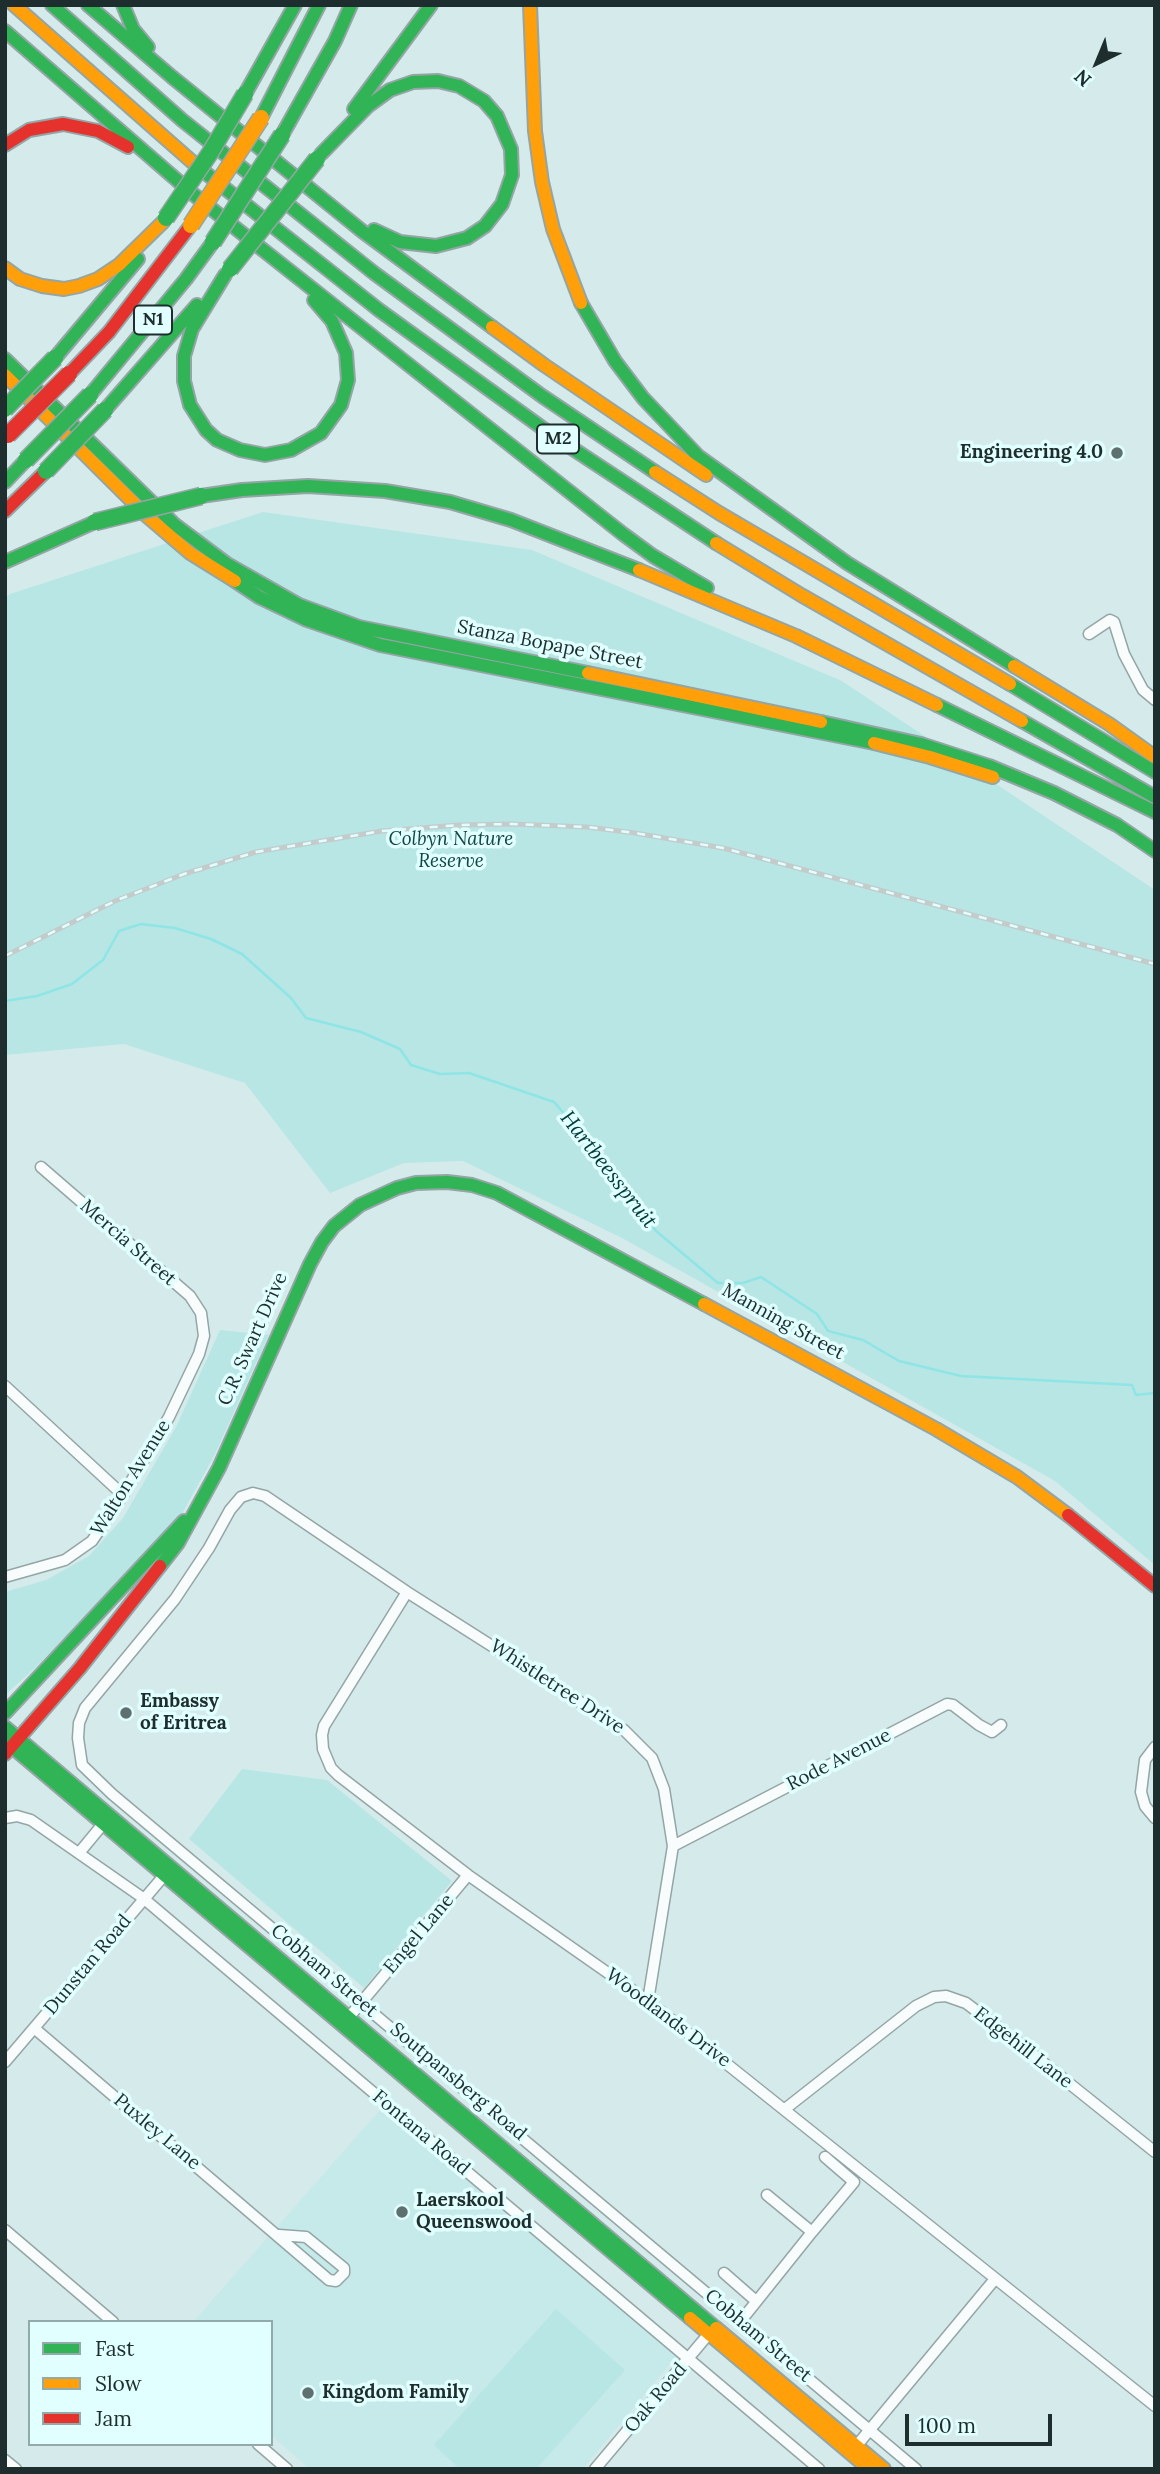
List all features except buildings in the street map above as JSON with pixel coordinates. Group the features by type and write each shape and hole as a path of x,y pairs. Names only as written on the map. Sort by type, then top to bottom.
{"main road":[{"name":"M2","path":"14,5 181,153 282,235 379,310 552,435 709,539 801,595 1155,797"},
{"name":"M2","path":"52,5 182,120 374,273 554,404 719,513 1155,772"},
{"path":"88,5 290,173 390,252 544,365 733,492 1109,724 1155,757"},
{"path":"123,5 133,29 150,49 230,123"},
{"path":"246,92 274,32 282,5"},
{"path":"5,409 55,358 135,263 210,153 295,5"},
{"name":"N1","path":"7,436 108,332 191,225 261,118 319,5"},
{"name":"N1","path":"5,482 90,395 214,242 282,135 335,41 351,5"},
{"path":"5,511 105,410 227,272 319,157 431,5"},
{"path":"530,5 533,107 542,182 560,254 591,321 636,390 689,447 734,484 847,562"},
{"path":"5,31 193,194 623,534 690,579 796,636 1155,812"},
{"path":"290,173 368,227 400,242 424,246 456,242 485,226 502,204 512,175 508,138 491,107 468,90 438,81 413,82 380,97 319,157"},
{"path":"5,145 19,135 40,126 63,124 85,127 114,138 193,194"},
{"path":"5,268 20,279 42,286 64,289 79,286 99,279 119,265 165,219"},
{"path":"227,272 196,322 187,342 183,367 190,405 206,430 228,445 265,455 291,450 321,433 341,405 348,380 346,354 338,331 326,313 253,242"},
{"name":"Stanza Bopape Street","path":"5,359 175,525 227,564 299,605 359,627 410,639 715,698 921,744 989,766 1054,793 1116,825 1155,851"},
{"name":"Stanza Bopape Street","path":"5,375 148,517 190,553 259,597 319,625 380,645 835,734 930,757 988,775 1046,798 1155,851"},
{"path":"5,562 95,522 201,496 242,490 308,486 385,491 450,502 538,529 796,636"},
{"name":"Manning Street","path":"360,1205 397,1188 416,1183 462,1183 497,1194 709,1306 994,1463 1050,1501 1155,1586"},
{"name":"C.R. Swart Drive","path":"10,1745 80,1668 178,1543 235,1433 310,1264 334,1226 360,1205"},
{"name":"C.R. Swart Drive","path":"5,1713 200,1502"},
{"name":"Soutpansberg Road","path":"5,1727 10,1745 103,1824 167,1871"},
{"name":"Soutpansberg Road","path":"10,1745 167,1871 853,2449 884,2469"},
{"name":"Soutpansberg Road","path":"853,2449 869,2469"}],"street":[{"path":"1090,634 1110,620 1114,622 1124,654 1136,678 1143,690 1155,700"},
{"name":"Mercia Street","path":"41,1167 190,1296 197,1305 205,1327"},
{"name":"Walton Avenue","path":"5,1577 52,1565 78,1553 92,1541 169,1417 199,1354 205,1327"},
{"path":"5,1386 123,1495"},
{"name":"Whistletree Drive","path":"247,1493 265,1496 407,1592 624,1730 652,1758 664,1789 673,1846 649,2001"},
{"name":"Cobham Street","path":"247,1493 233,1505 209,1548 175,1599 85,1708 78,1732 80,1758 88,1772 916,2469"},
{"name":"Woodlands Drive","path":"407,1592 329,1716 322,1735 323,1749 331,1768 468,1875 649,2001 1155,2406"},
{"name":"Rode Avenue","path":"673,1846 947,1704 953,1705 992,1732 1001,1725"},
{"path":"1155,1747 1145,1760 1141,1792 1145,1806 1155,1818"},
{"name":"Fontana Road","path":"9,1817 31,1820 143,1898 819,2469"},
{"path":"79,1853 103,1824"},
{"name":"Dunstan Road","path":"5,2062 167,1871"},
{"name":"Engel Lane","path":"345,2021 468,1875"},
{"name":"Edgehill Lane","path":"785,2109 916,2006 934,1997 946,1996 966,2003 989,2020 1155,2152"},
{"name":"Puxley Lane","path":"34,2028 332,2282 344,2273 343,2267 306,2237 279,2235"},
{"path":"740,2322 854,2182 825,2157"},
{"path":"767,2195 812,2232"},
{"path":"5,2231 111,2320"},
{"path":"724,2273 757,2301"},
{"path":"853,2449 995,2278"},
{"name":"Oak Road","path":"595,2469 712,2330"},
{"path":"260,2446 287,2469"},
{"path":"5,2460 16,2469"}],"shaded area":[{"name":"Laerskool Queenswood","path":"386,2103 680,2352 583,2469 309,2469 273,2437 273,2320 195,2320"}],"green space":[{"name":"Colbyn Nature Reserve","path":"263,512 532,550 842,681 1155,890 1155,1565 1055,1481 622,1238 463,1161 404,1163 330,1193 245,1083 124,1044 5,1055 5,598 10,594"},
{"path":"220,1330 269,1335 214,1456 178,1521 34,1669 5,1695 5,1592 46,1580 89,1556 123,1518 176,1427"},
{"path":"242,1769 327,1780 452,1881 364,1988 189,1839"},
{"path":"556,2309 625,2370 536,2469 460,2469 434,2445"}],"waterway":[{"name":"Hartbeesspruit","path":"5,1001 37,996 72,984 103,960 119,931 141,924 175,928 211,939 242,954 291,998 306,1018 361,1032 400,1049 411,1065 440,1074 469,1073 554,1102 582,1134 607,1171 634,1197 656,1231 718,1283 743,1283 761,1277 817,1314 828,1331 863,1340 899,1361 961,1376 1132,1385 1136,1395 1155,1393"}],"railway":[{"path":"5,956 115,901 184,874 256,852 382,831 512,824 587,827 723,848 1155,964"}],"traffic: fast":[{"path":"52,5 182,120 374,273 542,396 655,472"},
{"path":"88,5 362,231 492,327"},
{"path":"123,5 133,29 148,47"},
{"path":"245,94 295,5"},
{"path":"261,118 319,5"},
{"path":"282,135 335,41 351,5"},
{"path":"354,109 431,5"},
{"path":"5,31 193,194 253,242 623,534 653,556 707,588"},
{"path":"321,154 368,106 390,90 413,82 438,81 459,86 484,101 497,116 511,149 512,175 502,204 485,226 467,238 436,246 400,242 374,230"},
{"path":"166,218 210,153 245,94"},
{"path":"213,242 282,135"},
{"path":"230,269 317,159"},
{"path":"198,167 379,310 552,435 716,543"},
{"path":"90,395 186,279 213,242"},
{"path":"55,358 138,259"},
{"path":"225,275 192,329 184,356 184,381 190,405 206,430 217,440 240,450 265,455 291,450 321,433 341,405 348,380 346,353 332,321 314,300"},
{"path":"581,303 615,361 643,398 698,456 847,563 1014,666"},
{"path":"105,410 197,305"},
{"path":"5,409 55,358"},
{"path":"5,359 175,525 227,564 299,605 359,627 588,673"},
{"path":"26,460 90,395"},
{"path":"46,471 105,410"},
{"path":"5,482 26,460"},
{"path":"201,496 242,490 308,486 385,491 450,502 511,520 639,570"},
{"path":"95,522 201,496"},
{"path":"5,562 95,522"},
{"path":"235,581 259,597 307,620 380,645 874,743"},
{"path":"1010,684 1155,772"},
{"path":"937,705 1155,812"},
{"path":"1022,721 1155,797"},
{"path":"821,722 921,744 989,766 1054,793 1117,825 1155,851"},
{"path":"160,1566 178,1543 219,1468 322,1242 334,1226 360,1205 397,1188 416,1183 447,1182 472,1185 497,1193 704,1304"},
{"path":"5,1713 184,1521"},
{"path":"5,1727 716,2328"},
{"path":"5,1741 690,2318"}],"traffic: slow":[{"path":"14,5 198,167"},
{"path":"530,5 535,131 542,182 553,229 581,303"},
{"path":"191,225 261,118"},
{"path":"5,268 20,279 42,286 64,289 79,286 98,279 119,265 164,221"},
{"path":"492,327 706,475"},
{"path":"5,375 148,517 190,553 235,581"},
{"path":"655,472 719,513 1010,684"},
{"path":"716,543 801,595 1022,721"},
{"path":"639,570 796,636 937,705"},
{"path":"1014,666 1109,724 1155,757"},
{"path":"588,673 821,722"},
{"path":"874,743 993,777"},
{"path":"704,1304 936,1429 1017,1477 1068,1515"},
{"path":"690,2318 869,2469"},
{"path":"716,2328 884,2469"}],"traffic: jam":[{"path":"5,145 29,130 63,124 98,131 128,147"},
{"path":"69,374 109,332 191,225"},
{"path":"8,435 69,374"},
{"path":"5,511 46,471"},
{"path":"1068,1515 1155,1586"},
{"path":"5,1754 80,1668 160,1566"}],"place":[{"name":"Engineering 4.0","path":"1117,453"},
{"name":"Embassy of Eritrea","path":"126,1713"},
{"name":"Laerskool Queenswood","path":"402,2212"},
{"name":"Kingdom Family","path":"308,2393"}]}
